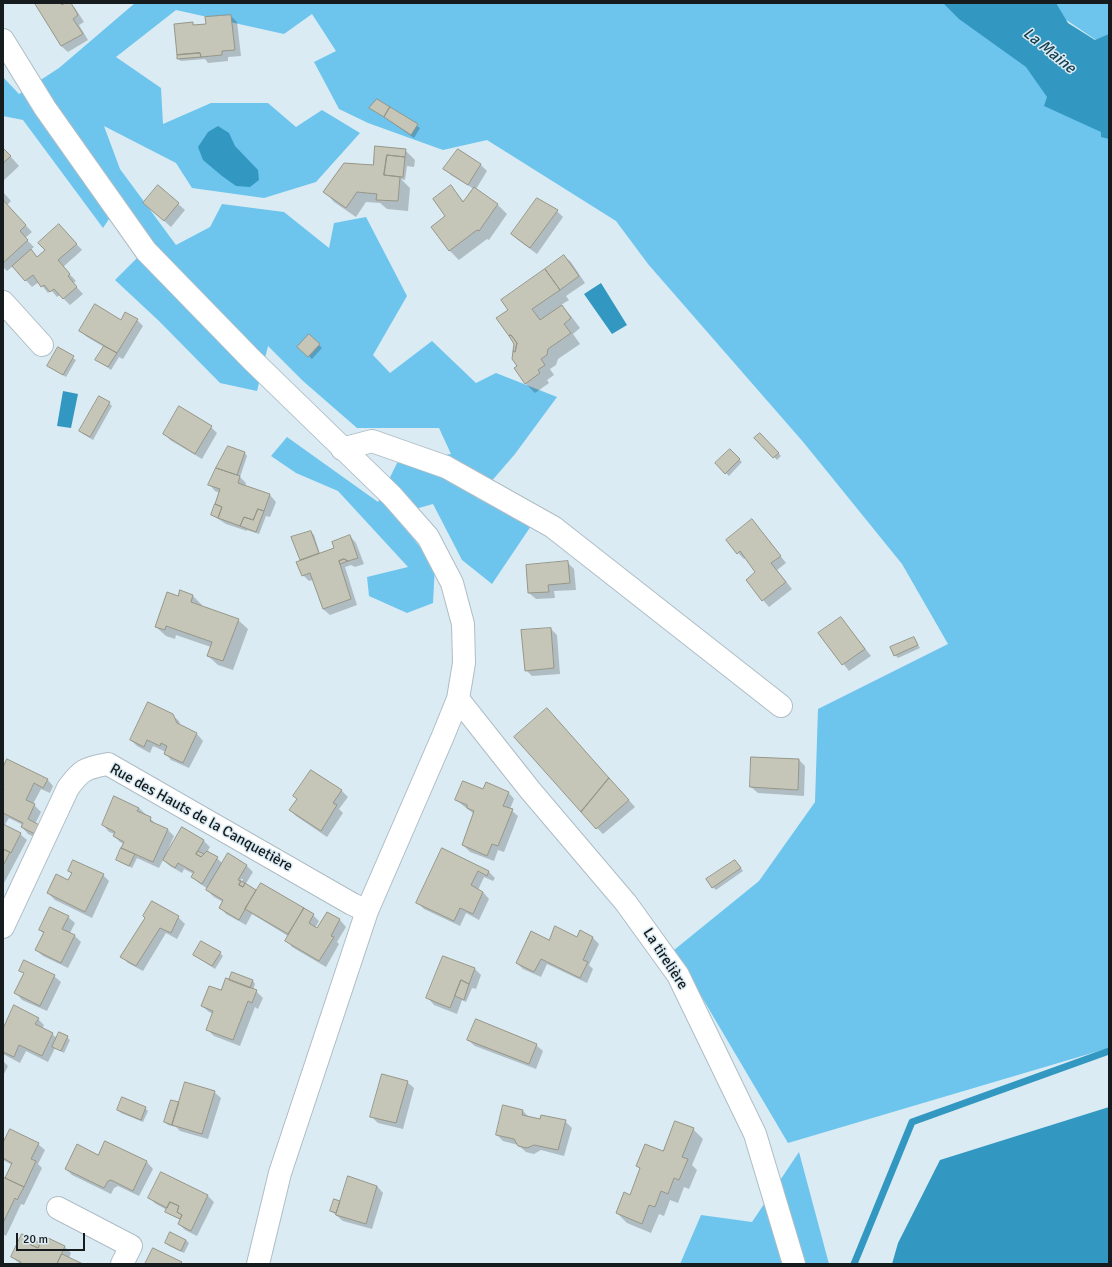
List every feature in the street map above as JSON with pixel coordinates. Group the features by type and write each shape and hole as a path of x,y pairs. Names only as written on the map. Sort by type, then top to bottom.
{"street":[{"path":"3,40 45,108 146,251 342,449 392,496 428,537 452,583 463,624 464,664 458,699 367,910 280,1173 258,1264"},
{"path":"3,302 42,345"},
{"path":"342,449 372,441 446,466 552,526 781,706"},
{"name":"La tirelière","path":"458,699 530,790 626,903 678,975 755,1134 794,1264"},
{"name":"Rue des Hauts de la Canquetière","path":"3,928 68,788 79,774 93,767 108,764 346,900 367,910"},
{"path":"58,1208 130,1246 122,1264"}],"shaded area":[{"path":"135,3 971,3 1109,125 1109,1048 788,1143 674,950 759,881 815,802 818,709 948,644 902,564 804,443 648,264 616,221 487,140 443,150 368,123 339,109 314,62 336,51 312,14 284,34 176,10 116,57 161,88 163,124 211,103 268,103 296,127 322,110 360,133 316,182 264,198 192,188 176,163 104,126 120,169 176,245 210,227 222,204 284,212 329,248 334,223 366,217 407,296 373,355 390,373 432,341 476,383 496,373 557,397 515,454 477,498 531,526 492,584 462,560 433,504 394,515 435,565 433,603 407,613 369,596 367,577 408,567 338,491 296,473 271,456 287,437 378,502 397,463 451,454 439,428 357,428 303,381 268,346 257,391 220,383 159,321 115,280 153,242 121,201 103,228 23,120 3,116 3,77 19,94 59,68"},
{"path":"1041,3 1109,3 1109,40 1096,40"},
{"path":"799,1152 829,1264 680,1264 701,1215 752,1222"}],"water":[{"name":"La Maine","path":"943,3 1056,3 1068,23 1095,40 1109,34 1109,139 1101,137 1101,132 1044,106 1047,97 1026,67 959,19"},
{"path":"218,126 229,133 235,146 258,170 259,180 250,187 236,186 203,160 198,147 208,132"},
{"path":"601,283 627,325 612,334 584,294"},
{"path":"63,391 78,394 71,428 57,426"},
{"path":"1109,1107 1109,1264 892,1264 898,1243 940,1160"}],"building":[{"path":"61,3 62,5 65,3 71,3 78,15 73,19 83,34 61,46 35,4"},
{"path":"231,15 235,50 222,51 222,55 201,57 200,53 177,55 174,24 193,22 193,25 206,24 205,17"},
{"path":"200,53 201,57 177,59 177,55"},
{"path":"377,99 390,107 384,117 369,108"},
{"path":"390,107 418,124 411,135 384,117"},
{"path":"375,146 406,149 405,157 387,155 384,175 400,177 398,201 376,200 377,194 357,192 346,208 323,192 344,163 373,165"},
{"path":"3,148 11,156 3,163"},
{"path":"458,149 481,164 468,185 443,169"},
{"path":"387,155 405,157 403,177 384,175"},
{"path":"158,185 179,203 164,221 143,203"},
{"path":"451,185 463,202 474,187 498,204 479,231 477,230 449,251 431,227 445,216 433,199"},
{"path":"537,198 558,210 530,248 511,234"},
{"path":"3,200 26,225 20,231 28,240 3,263"},
{"path":"59,224 77,244 58,260 70,274 68,276 77,287 63,299 54,289 50,292 44,285 41,287 33,275 25,281 12,266 31,249 37,257 45,250 38,243"},
{"path":"564,255 579,276 560,290 545,269"},
{"path":"545,269 560,290 532,309 540,320 562,305 571,318 564,324 571,333 548,349 547,355 541,359 545,365 538,370 540,373 525,384 514,368 517,366 512,359 513,351 515,352 517,343 511,335 509,336 496,318 508,310 501,300"},
{"path":"95,304 121,320 125,312 138,319 117,353 79,331"},
{"path":"309,334 320,344 308,357 297,347"},
{"path":"511,335 517,343 515,352 513,351 514,344 509,336"},
{"path":"104,346 117,353 108,367 95,360"},
{"path":"58,347 74,356 63,375 47,366"},
{"path":"99,396 110,402 90,437 79,431"},
{"path":"179,406 212,426 195,454 163,434"},
{"path":"760,433 779,453 773,458 754,438"},
{"path":"228,446 245,452 237,475 216,468"},
{"path":"730,449 740,459 725,474 715,463"},
{"path":"216,468 240,476 238,483 270,494 264,511 258,509 253,520 244,517 240,526 218,518 222,507 215,504 220,489 208,485"},
{"path":"215,504 222,507 218,518 211,515"},
{"path":"258,509 264,511 256,532 240,526 244,517 253,520"},
{"path":"752,519 781,556 771,563 786,582 762,601 746,580 755,572 740,551 737,554 726,540"},
{"path":"311,531 319,553 300,560 291,537"},
{"path":"350,535 358,558 348,561 344,559 339,561 351,599 323,609 310,573 302,576 296,562 334,548 332,542"},
{"path":"344,559 348,561 340,564 339,561"},
{"path":"568,561 570,583 548,585 549,592 528,593 526,565"},
{"path":"180,590 193,595 191,602 239,619 223,661 207,656 212,642 166,626 165,630 155,627 167,592 178,596"},
{"path":"841,617 865,649 842,665 818,633"},
{"path":"551,628 554,668 525,671 521,630"},
{"path":"914,637 918,645 894,656 890,647"},
{"path":"148,702 173,714 177,723 197,733 183,763 164,754 167,746 161,743 160,746 147,740 144,747 130,740"},
{"path":"547,708 609,778 581,812 514,737"},
{"path":"751,757 799,759 798,790 750,787"},
{"path":"7,759 48,779 43,788 34,783 26,800 35,804 28,819 43,827 39,836 21,827 23,823 3,813 3,768"},
{"path":"311,770 342,790 333,803 337,805 321,831 289,810 297,799 293,796"},
{"path":"609,778 629,800 596,829 581,812"},
{"path":"463,781 483,789 486,782 509,792 503,806 513,809 498,846 492,844 487,856 462,845 474,811 467,808 467,805 455,800"},
{"path":"114,796 139,808 137,811 151,817 150,821 168,829 153,862 121,848 124,842 113,836 115,832 102,825"},
{"path":"3,824 21,833 11,853 3,849"},
{"path":"182,827 204,840 196,854 201,857 207,851 218,857 202,884 191,877 194,872 178,863 175,868 163,860"},
{"path":"121,848 135,854 129,866 116,860"},
{"path":"442,848 489,871 487,876 478,871 471,885 483,892 473,914 460,908 454,921 416,903"},
{"path":"3,849 10,852 3,866"},
{"path":"198,851 204,854 201,857 196,854"},
{"path":"228,853 247,865 238,880 241,881 239,885 243,887 245,883 256,890 239,920 219,908 223,900 206,890"},
{"path":"73,860 104,874 85,912 47,893 56,874 68,880 72,873 68,871"},
{"path":"735,860 741,868 712,888 706,879"},
{"path":"241,881 245,883 243,887 239,885"},
{"path":"261,883 304,908 288,934 245,909"},
{"path":"152,901 179,916 171,933 160,928 136,966 120,957 145,918 143,916"},
{"path":"50,907 69,916 62,929 75,935 61,963 35,950 44,932 39,930"},
{"path":"304,908 314,914 309,923 317,928 327,912 340,919 331,936 334,937 319,961 285,941"},
{"path":"555,926 577,937 580,930 593,937 583,960 588,962 580,978 541,959 534,972 516,963 531,931 549,940"},
{"path":"201,941 221,952 212,966 193,955"},
{"path":"443,956 475,968 469,984 461,980 450,1008 426,998"},
{"path":"24,960 55,975 40,1006 14,993 24,973 19,971"},
{"path":"232,972 253,980 250,988 229,980"},
{"path":"226,978 257,990 252,1003 248,1001 233,1040 206,1030 213,1011 201,1006 209,986 221,990"},
{"path":"461,980 469,984 464,1000 455,996"},
{"path":"14,1005 39,1018 35,1024 53,1033 42,1056 19,1045 14,1057 3,1052 3,1029"},
{"path":"476,1019 537,1044 529,1064 467,1040"},
{"path":"59,1032 68,1036 61,1051 52,1047"},
{"path":"382,1074 408,1081 396,1123 370,1117"},
{"path":"185,1082 215,1091 202,1134 172,1125"},
{"path":"122,1097 146,1107 141,1120 117,1110"},
{"path":"171,1100 179,1102 172,1125 164,1122"},
{"path":"503,1105 523,1110 522,1115 540,1119 541,1115 566,1120 558,1150 534,1145 527,1148 518,1146 514,1139 496,1135"},
{"path":"675,1121 694,1128 682,1157 688,1159 679,1180 674,1178 668,1194 661,1191 655,1207 649,1205 642,1224 616,1213 624,1192 630,1195 640,1168 636,1166 645,1144 663,1151"},
{"path":"10,1129 39,1143 31,1159 36,1161 24,1187 5,1178 12,1163 3,1158 3,1143"},
{"path":"105,1141 147,1161 133,1191 111,1180 108,1181 104,1188 65,1169 77,1144 98,1155"},
{"path":"161,1172 208,1195 191,1231 178,1224 182,1215 177,1212 179,1206 170,1202 167,1208 148,1198"},
{"path":"348,1176 377,1186 366,1224 336,1215"},
{"path":"3,1177 24,1187 17,1200 15,1198 3,1223"},
{"path":"334,1199 340,1201 336,1213 330,1211"},
{"path":"170,1202 179,1206 177,1212 182,1215 180,1219 165,1212"},
{"path":"170,1232 186,1240 181,1251 165,1243"},
{"path":"22,1234 33,1240 31,1245 38,1248 44,1236 65,1246 57,1264 20,1264 21,1262 11,1257"},
{"path":"33,1240 40,1243 38,1248 31,1245"},
{"path":"153,1248 182,1262 180,1264 145,1264"},
{"path":"62,1254 83,1264 57,1264"}],"waterway":[{"path":"854,1264 912,1122 1109,1051"}]}
